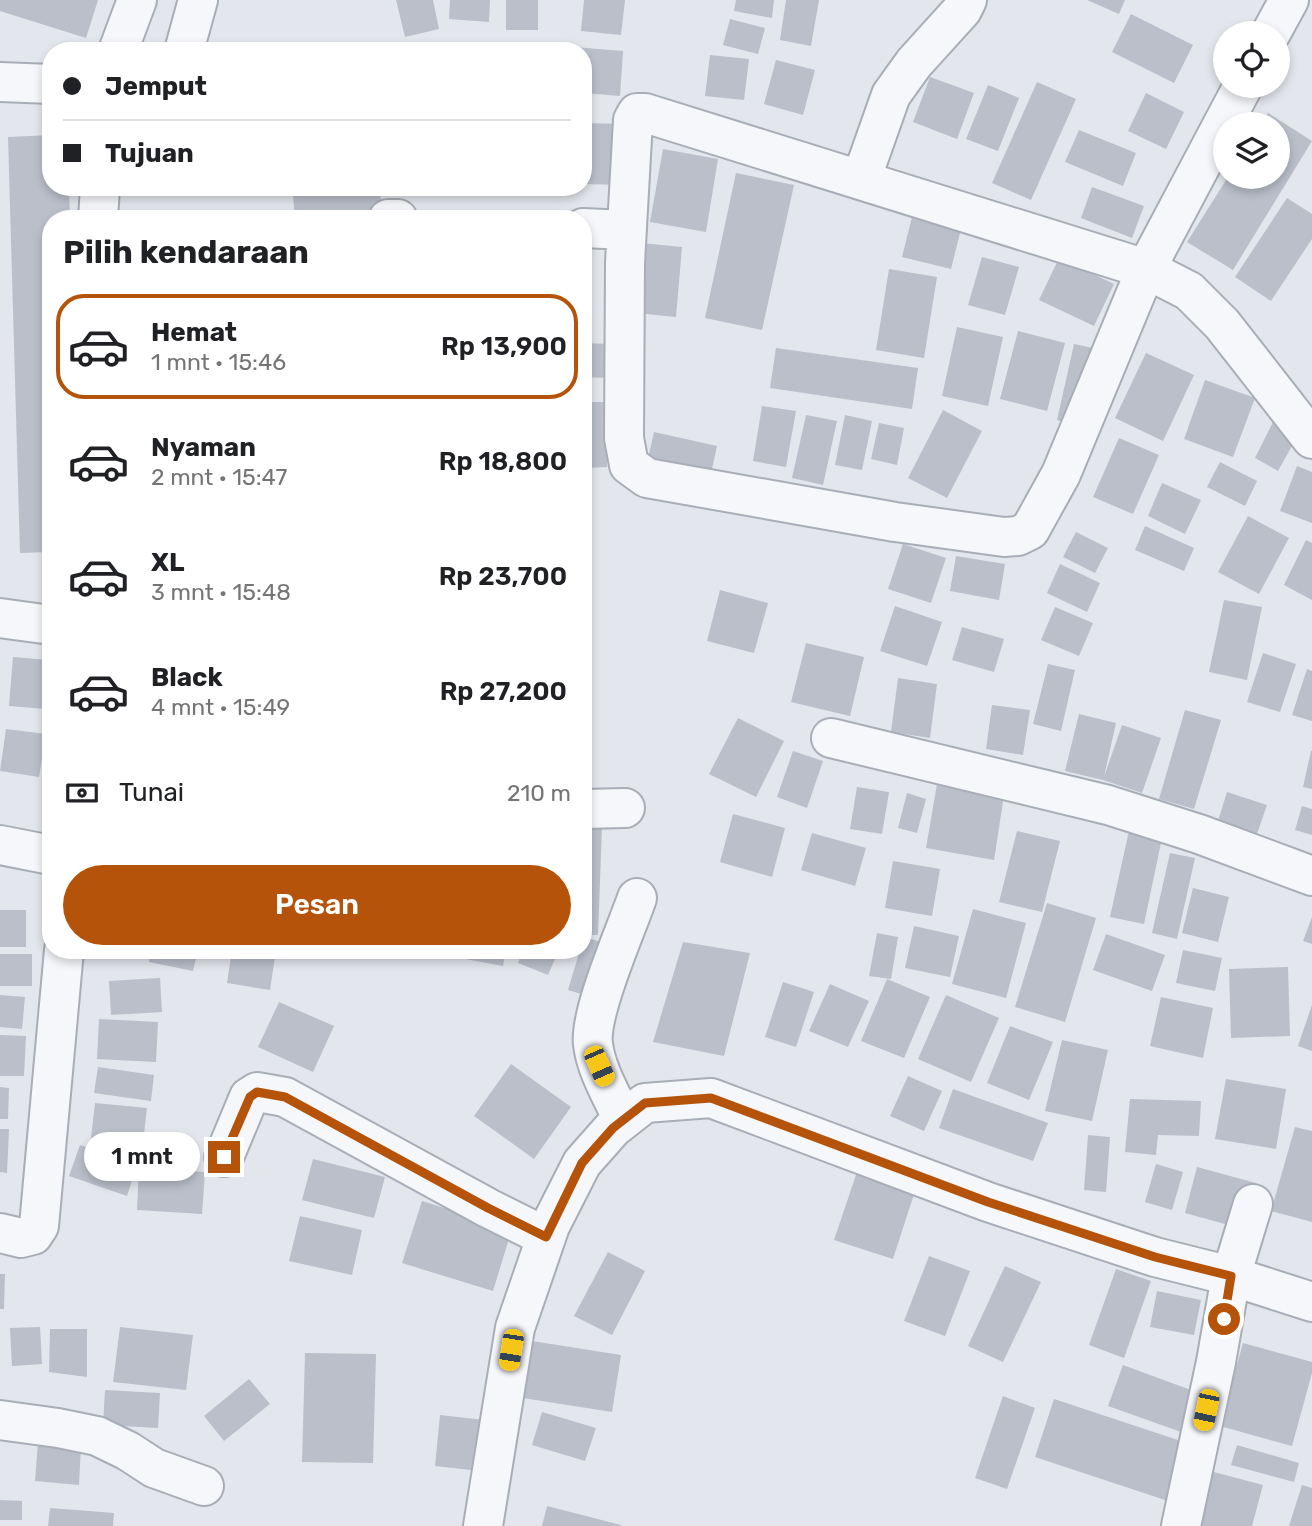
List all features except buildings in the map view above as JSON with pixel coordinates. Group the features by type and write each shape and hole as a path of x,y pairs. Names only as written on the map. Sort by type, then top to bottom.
{"street":[{"path":"121,42 137,0"},
{"path":"186,42 198,0"},
{"path":"861,180 891,95 914,63 962,10 967,0"},
{"path":"1278,21 1289,0"},
{"path":"0,82 42,84"},
{"path":"1237,98 1146,269 1061,474 1030,530 1018,536 1004,537 895,522 647,478 629,465 624,438 627,230 634,120 637,113 645,113 1146,269 1189,291 1222,324 1312,439"},
{"path":"592,228 627,230"},
{"path":"0,618 42,624"},
{"path":"831,738 1108,805 1312,876"},
{"path":"592,809 625,808"},
{"path":"0,845 42,853"},
{"path":"623,1120 599,1066 592,1040 602,996 638,898"},
{"path":"0,1233 21,1238 33,1235 39,1226 63,959"},
{"path":"224,1157 250,1097 257,1092 285,1097 546,1237"},
{"path":"483,1526 514,1328 546,1237 582,1163 613,1128 645,1103 711,1098 988,1202 1155,1257 1231,1276 1312,1301"},
{"path":"1181,1526 1216,1362 1231,1276 1253,1204"},
{"path":"0,1420 58,1427 97,1436 154,1468 204,1486"}],"route":[{"path":"224,1157 250,1097 257,1092 269,1093 285,1097 546,1237 582,1163 613,1128 645,1103 711,1098 988,1202 1155,1257 1231,1276 1224,1319"}]}
